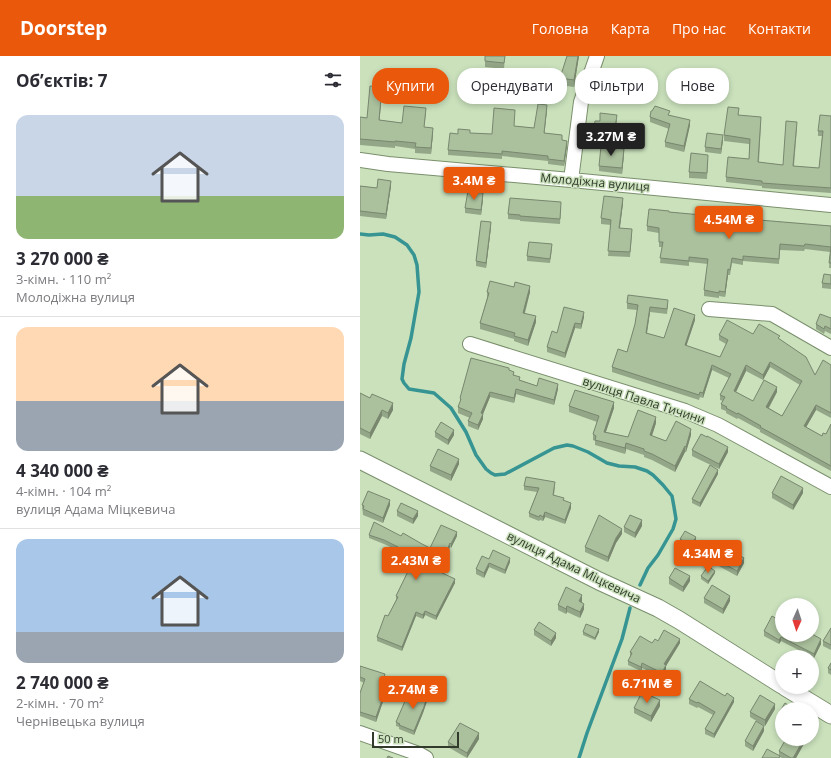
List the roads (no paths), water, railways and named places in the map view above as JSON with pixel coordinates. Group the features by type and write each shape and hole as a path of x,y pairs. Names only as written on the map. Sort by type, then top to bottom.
{"street":[{"path":"571,180 581,102 597,56"},
{"name":"Молодіжна вулиця","path":"360,160 388,164 831,205"},
{"path":"709,309 772,314 831,348"},
{"name":"вулиця Павла Тичини","path":"470,344 685,411 718,425 831,487"},
{"name":"вулиця Адама Міцкевича","path":"360,460 599,581 658,608 775,681"},
{"path":"796,694 831,715"},
{"path":"360,733 419,754 426,758"}],"waterway":[{"path":"360,234 383,234 395,237 407,245 414,255 417,265 419,292 402,379 409,389 434,393 451,408 466,432 476,455 486,469 495,475 505,474 554,448 567,445 588,452 607,463 619,466 635,467 647,471 653,475 672,496 676,519 673,529 658,555 648,568 640,585"},
{"path":"579,758 622,639 630,608"}]}
